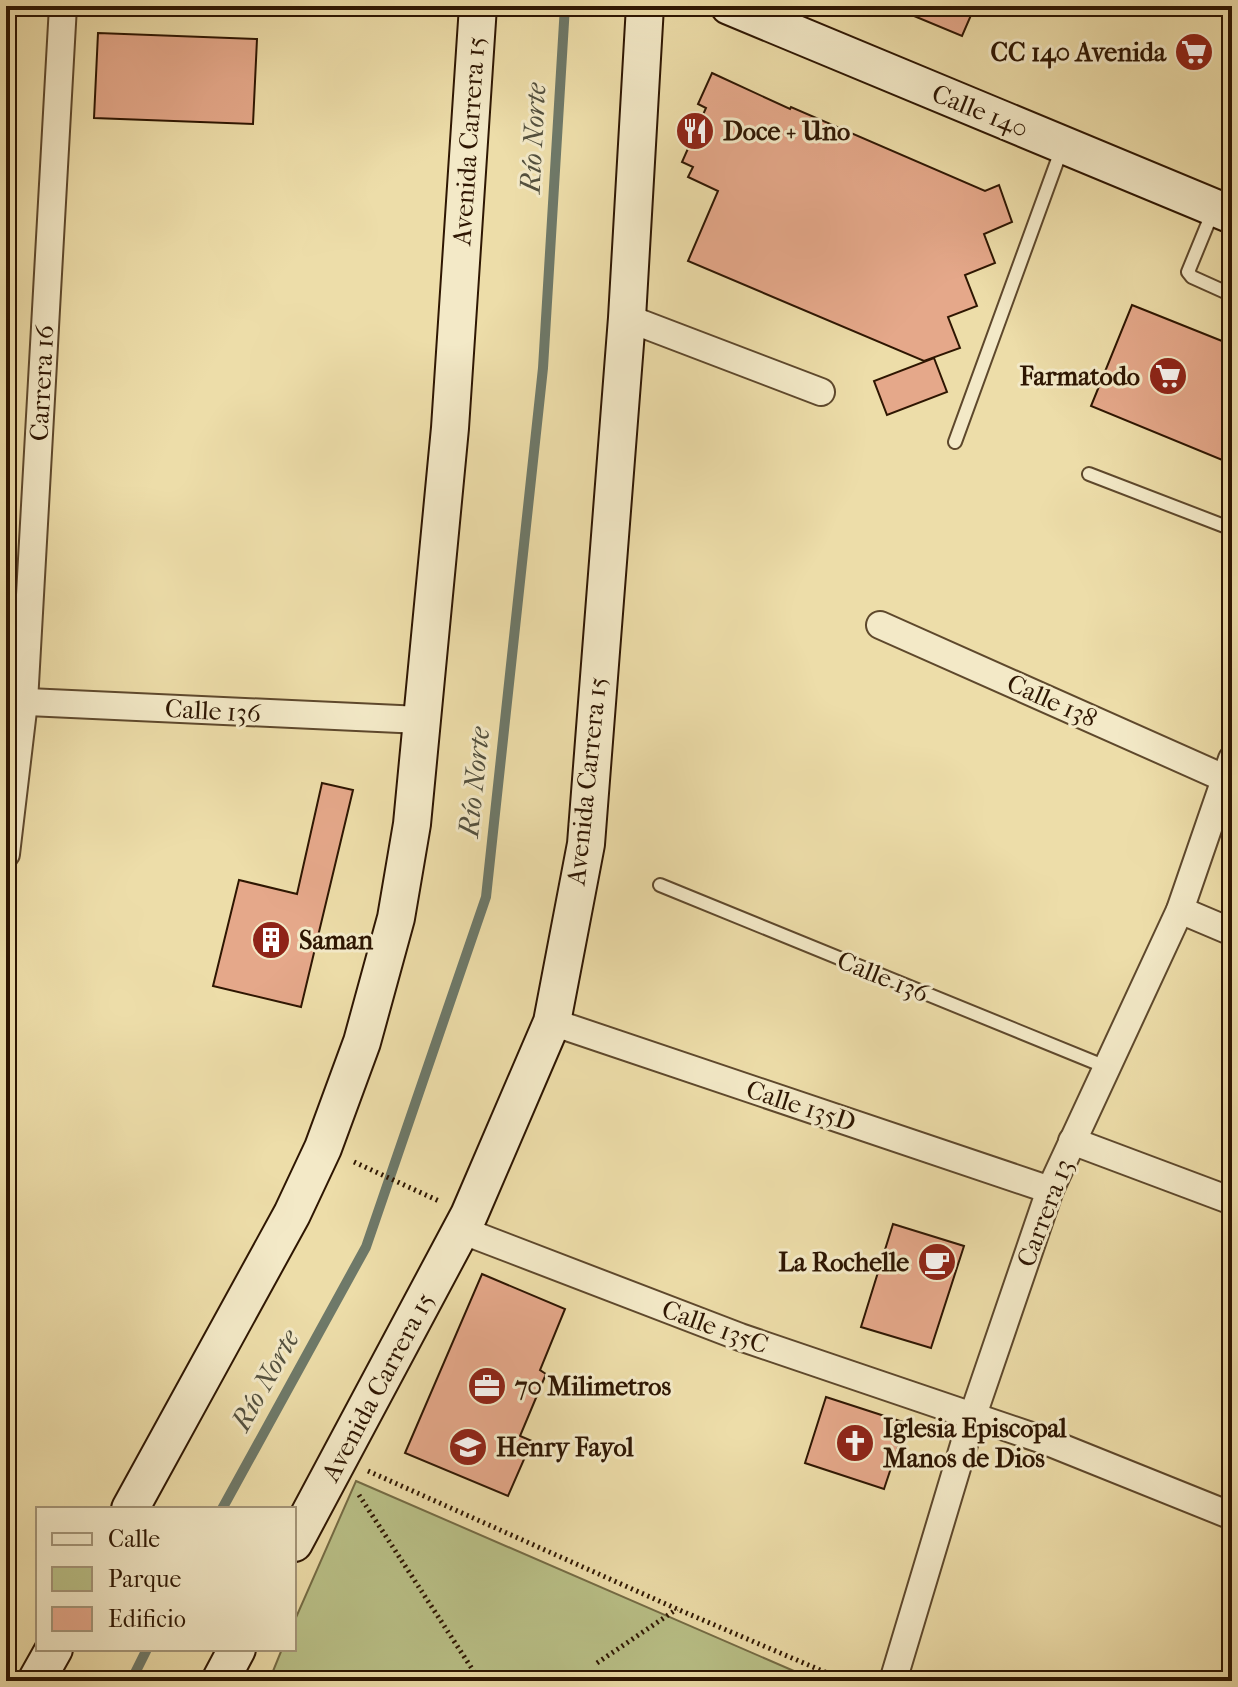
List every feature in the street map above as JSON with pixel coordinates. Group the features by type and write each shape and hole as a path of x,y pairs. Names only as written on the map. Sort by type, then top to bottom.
{"main road":[{"name":"Avenida Carrera 15","path":"131,1507 292,1214 323,1148 362,1042 396,918 412,824 450,428 478,6"},
{"name":"Avenida Carrera 15","path":"296,1539 461,1230 552,1022 586,844 627,318 645,6"},
{"name":"Calle 140","path":"729,6 1223,212"},
{"path":"36,1681 53,1651"},
{"path":"220,1681 236,1651"}],"street":[{"name":"Carrera 16","path":"6,854 63,6"},
{"path":"627,318 821,392"},
{"name":"Calle 138","path":"880,625 1228,768"},
{"name":"Calle 136","path":"15,701 421,720"},
{"name":"Carrera 13","path":"893,1681 972,1418 1050,1190 1180,910 1228,768"},
{"path":"1180,910 1232,932"},
{"name":"Calle 135D","path":"552,1022 1050,1190"},
{"path":"1072,1141 1232,1201"},
{"name":"Calle 135C","path":"461,1230 740,1337 1043,1440 1232,1516"}],"lane":[{"path":"955,442 1064,145"},
{"path":"1223,212 1188,272 1192,277 1232,295"},
{"path":"1089,474 1232,529"},
{"name":"Calle 136","path":"660,885 1106,1067"}],"path":[{"path":"356,1163 438,1201"},
{"path":"334,1468 355,1465 846,1681"},
{"path":"334,1468 347,1478 480,1681"},
{"path":"597,1663 677,1609"}],"green space":[{"path":"356,1481 817,1681 283,1681 271,1676 281,1651 296,1651 296,1617"}],"building":[{"path":"890,6 975,6 962,36"},
{"path":"98,33 257,39 253,124 94,118"},
{"path":"712,73 985,191 999,185 1012,222 984,234 995,263 965,275 977,306 948,317 960,348 924,361 688,261 718,191 688,177 693,167 682,162 706,108 698,104"},
{"name":"Farmatodo","path":"1132,305 1232,345 1232,464 1091,406"},
{"path":"934,358 947,392 887,415 874,381"},
{"name":"Saman","path":"322,783 353,790 301,1007 213,986 239,880 297,894"},
{"path":"893,1224 964,1246 931,1348 861,1327"},
{"path":"482,1274 565,1309 540,1370 546,1374 520,1436 532,1441 508,1496 405,1453"},
{"name":"Iglesia Episcopal Manos de Dios","path":"826,1397 906,1423 884,1489 805,1463"}],"waterway":[{"name":"Río Norte","path":"223,1507 366,1247 486,897 543,368 565,6"},
{"name":"Río Norte","path":"131,1681 146,1651"}],"place":[{"name":"CC 140 Avenida","path":"1194,52"},
{"name":"Doce + Uno","path":"695,131"},
{"name":"Farmatodo","path":"1168,376"},
{"name":"Saman","path":"271,940"},
{"name":"La Rochelle","path":"937,1262"},
{"name":"70 Milimetros","path":"487,1386"},
{"name":"Iglesia Episcopal Manos de Dios","path":"855,1443"},
{"name":"Henry Fayol","path":"468,1447"}]}
